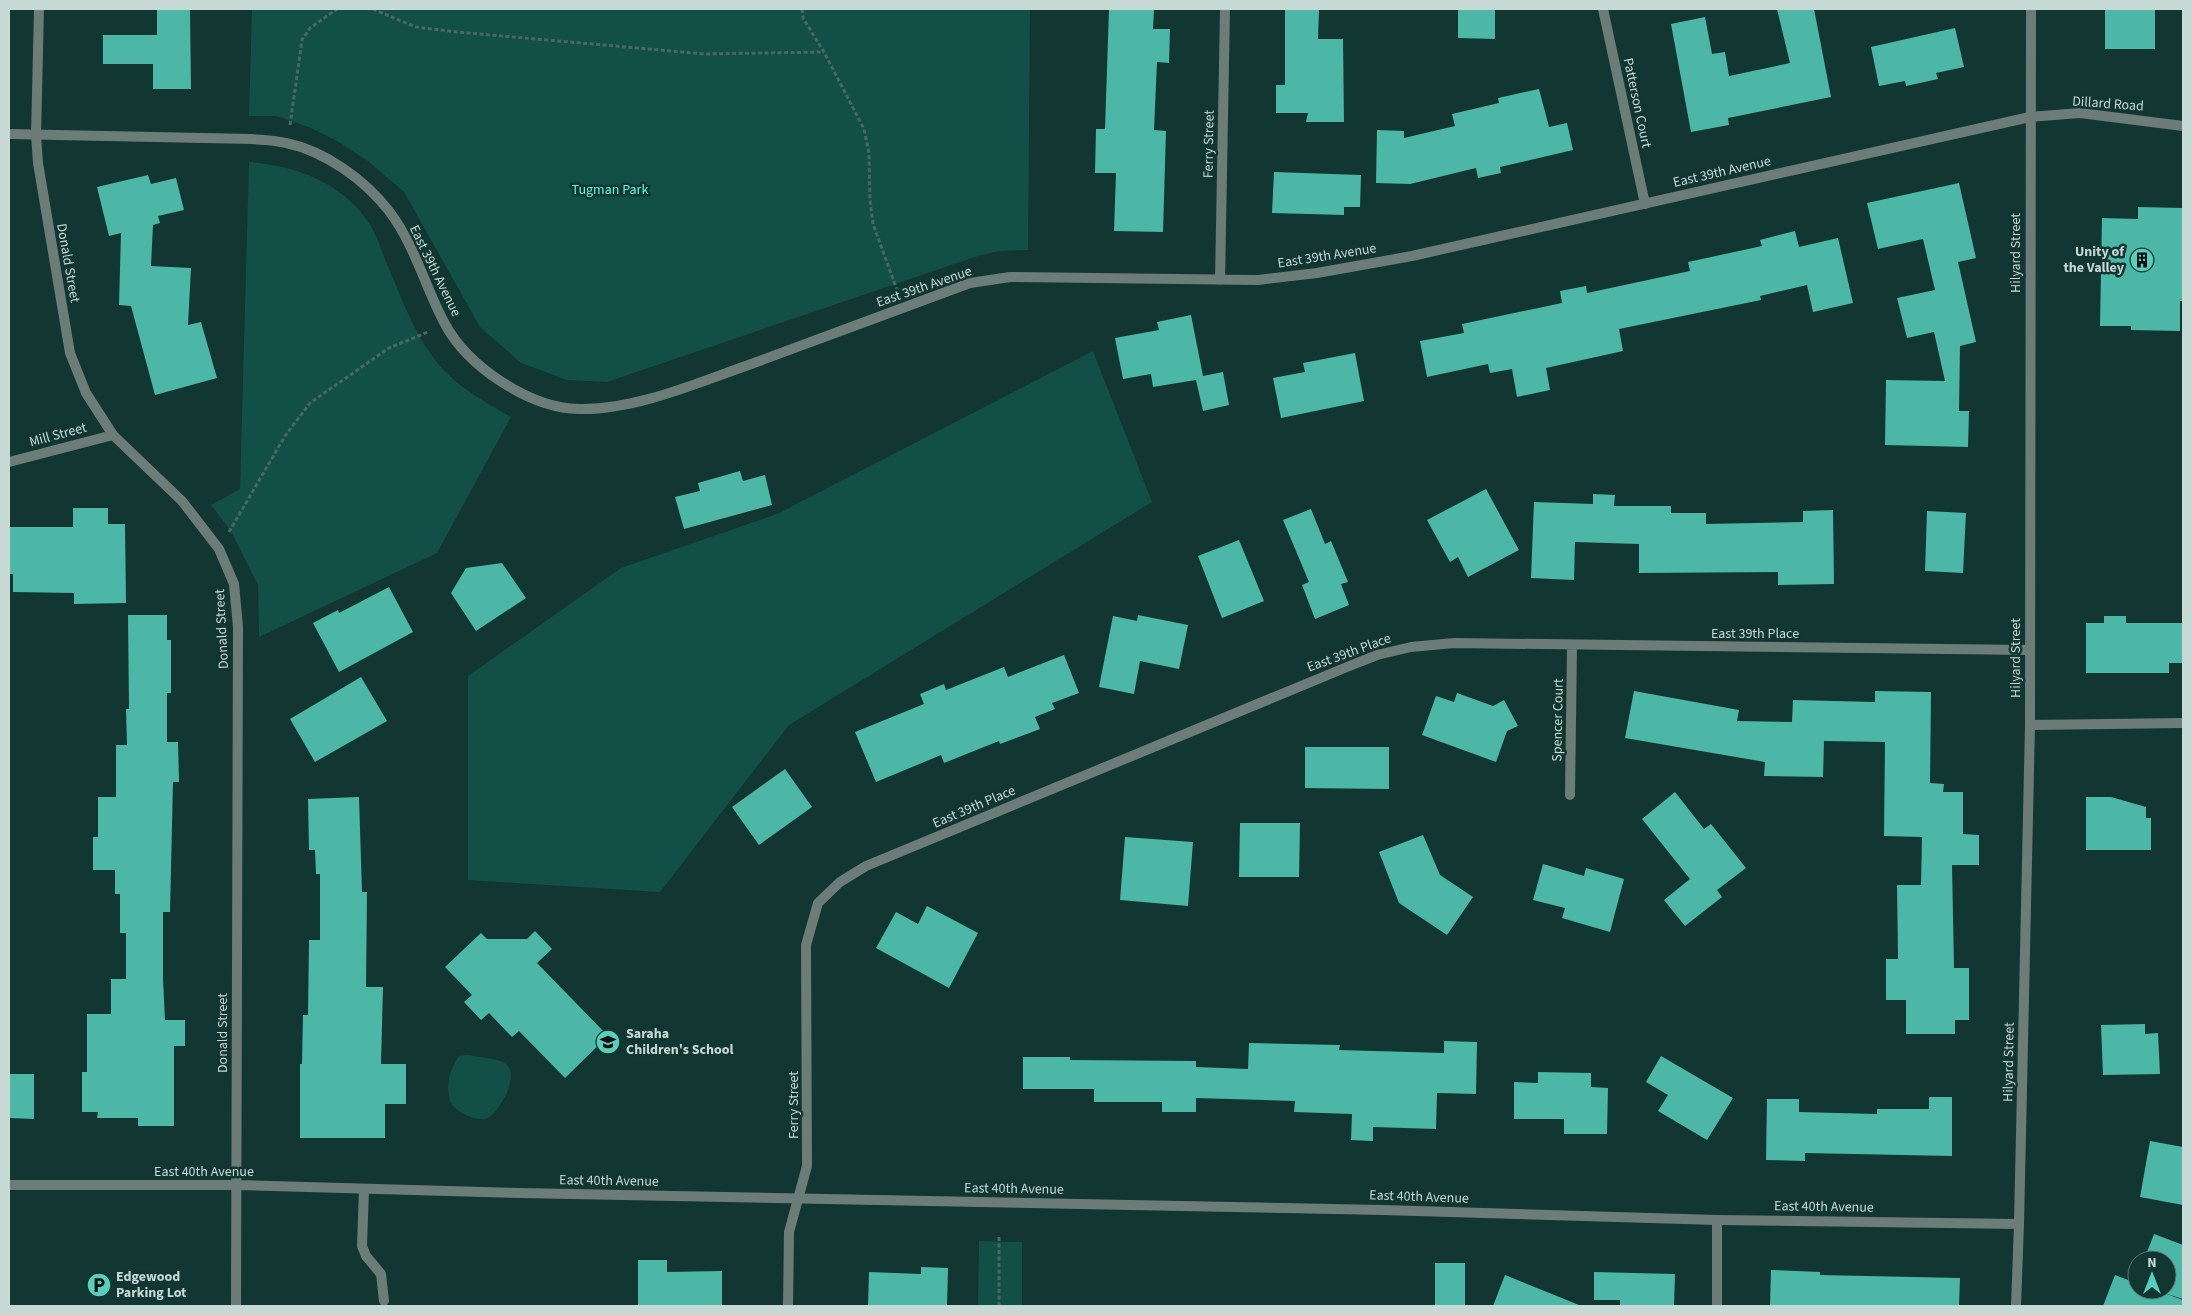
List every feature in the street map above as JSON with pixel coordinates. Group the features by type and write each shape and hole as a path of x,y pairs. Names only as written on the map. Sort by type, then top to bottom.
{"street":[{"name":"Donald Street","path":"39,9 36,135 40,181 70,353 86,393 113,435 182,500 219,549 234,584 238,627 236,1306"},
{"name":"Ferry Street","path":"1220,280 1225,9"},
{"name":"Patterson Court","path":"1603,9 1644,204"},
{"name":"Hilyard Street","path":"2016,1306 2030,725 2031,9"},
{"name":"Dillard Road","path":"2030,117 2080,113 2183,126"},
{"name":"East 39th Avenue","path":"9,134 252,139 287,143 322,156 359,179 389,211 414,252 445,325 466,353 500,382 533,400 578,410 620,406 692,385 970,283 1010,277 1258,280 1317,272 1412,256 2030,117"},
{"name":"Mill Street","path":"9,462 113,435"},
{"name":"East 39th Place","path":"818,903 840,882 866,866 1377,655 1411,646 1454,643 1572,646 2029,650"},
{"name":"Spencer Court","path":"1570,795 1572,646"},
{"path":"2030,725 2183,723"},
{"name":"Ferry Street","path":"788,1306 789,1239 807,1166 806,945 818,903"},
{"name":"East 40th Avenue","path":"9,1185 236,1185 1373,1210 1717,1220 2019,1224"},
{"path":"364,1189 362,1246 366,1256 381,1274 384,1301"},
{"path":"1717,1220 1717,1306"}],"path":[{"path":"287,143 302,40 310,28 337,9"},
{"path":"373,9 416,27 457,32 705,54 824,52"},
{"path":"802,9 803,18 824,52 864,129 869,153 870,200 873,224 904,308"},
{"path":"219,549 285,436 310,402 389,348 445,325"},
{"path":"999,1236 999,1306"}],"green space":[{"name":"Tugman Park","path":"252,9 1030,9 1028,250 999,251 978,256 607,382 567,380 521,363 480,327 404,192 368,161 337,141 311,128 277,116 249,116"},
{"path":"249,162 267,164 303,173 336,189 350,201 363,214 373,230 407,311 433,357 459,384 511,417 437,553 259,637 258,585 231,531 211,505 240,489"},
{"path":"1093,351 1152,502 789,725 660,892 468,880 468,676 621,568 777,514"},
{"path":"468,1055 498,1060 506,1064 510,1069 511,1077 506,1094 496,1111 485,1119 476,1119 462,1113 450,1101 448,1085 452,1070 459,1056"},
{"path":"979,1241 1022,1242 1022,1306 978,1306"}],"building":[{"path":"157,9 190,9 191,89 153,89 153,64 103,64 103,35 157,35"},
{"path":"1109,9 1154,9 1153,29 1170,29 1169,63 1157,62 1154,130 1166,131 1163,232 1114,231 1116,173 1095,173 1096,129 1105,129"},
{"path":"1285,9 1319,9 1318,39 1343,39 1344,122 1306,122 1308,113 1276,113 1276,85 1285,85"},
{"path":"1458,9 1495,9 1495,39 1458,38"},
{"path":"1777,9 1814,9 1831,97 1728,118 1729,125 1691,132 1671,24 1705,17 1712,54 1725,52 1729,76 1790,63"},
{"path":"2105,9 2155,9 2155,49 2105,49"},
{"path":"1955,28 1964,67 1936,73 1938,79 1906,86 1905,81 1879,86 1871,47"},
{"path":"1539,89 1549,127 1567,123 1573,150 1500,167 1501,173 1478,178 1476,168 1410,184 1376,183 1377,130 1404,131 1404,138 1455,126 1452,114 1499,103 1498,98"},
{"path":"1274,172 1361,175 1360,207 1344,207 1344,215 1272,213"},
{"path":"148,175 151,184 176,178 184,210 158,216 160,223 153,225 151,266 191,268 188,325 201,322 217,378 155,395 131,306 119,305 121,233 109,236 97,187"},
{"path":"1959,183 1976,258 1958,262 1976,342 1960,346 1959,411 1969,411 1968,447 1885,445 1886,380 1945,381 1934,332 1907,338 1897,298 1935,290 1923,239 1878,249 1867,203"},
{"name":"Unity of the Valley","path":"2138,207 2183,208 2183,301 2180,301 2180,331 2131,330 2131,326 2100,326 2102,218 2138,219"},
{"path":"1795,231 1799,247 1838,238 1853,303 1813,312 1807,285 1760,296 1761,300 1619,329 1623,351 1546,368 1550,390 1517,397 1512,369 1490,373 1488,364 1427,377 1420,341 1464,333 1462,324 1562,303 1560,291 1586,286 1587,293 1690,271 1688,262 1762,246 1760,240"},
{"path":"1191,315 1203,376 1223,372 1229,405 1203,411 1196,380 1153,387 1151,374 1123,379 1115,338 1159,330 1157,322"},
{"path":"1355,353 1364,401 1281,418 1273,378 1305,372 1303,363"},
{"path":"740,471 743,481 765,475 772,505 684,529 675,497 700,491 698,483"},
{"path":"1486,489 1519,550 1468,577 1458,557 1450,562 1427,520"},
{"path":"1593,494 1615,495 1614,506 1671,506 1671,513 1706,513 1706,524 1803,522 1803,511 1833,510 1834,584 1778,585 1778,572 1639,573 1639,544 1575,542 1574,580 1531,578 1534,502 1593,504"},
{"path":"73,508 108,508 108,524 125,524 126,603 74,604 74,593 13,592 13,574 9,574 9,527 73,527"},
{"path":"1311,509 1325,544 1331,541 1348,582 1341,584 1349,605 1315,619 1302,585 1309,582 1283,520"},
{"path":"1927,511 1966,513 1963,573 1925,571"},
{"path":"1239,540 1264,601 1222,618 1198,556"},
{"path":"502,563 526,598 476,631 451,593 466,568"},
{"path":"389,587 413,632 339,672 313,623 338,610 339,613"},
{"path":"128,615 167,615 167,640 171,640 171,693 167,693 167,742 178,742 179,782 173,782 170,912 163,912 163,979 165,1020 185,1020 185,1046 174,1046 174,1126 138,1126 138,1118 97,1118 98,1112 82,1112 82,1072 87,1072 87,1014 111,1014 111,979 126,979 126,933 120,933 120,894 115,894 115,870 93,870 93,837 98,837 98,797 116,797 116,745 127,745 126,709 129,709"},
{"path":"1138,615 1188,625 1179,669 1140,661 1134,694 1099,687 1113,616 1137,621"},
{"path":"2104,616 2126,616 2126,623 2183,623 2183,663 2169,663 2169,673 2086,673 2086,623 2104,623"},
{"path":"1064,655 1079,693 1052,703 1055,709 1035,717 1040,729 1000,744 999,741 944,763 941,755 876,782 855,732 924,704 920,694 944,684 946,690 1004,667 1008,677"},
{"path":"361,677 387,721 315,762 290,719"},
{"path":"1634,691 1739,710 1737,721 1792,722 1793,700 1875,702 1875,691 1931,692 1930,783 1944,784 1943,792 1963,792 1963,834 1979,835 1979,865 1952,865 1954,968 1969,968 1969,1020 1955,1020 1955,1034 1906,1034 1906,1000 1886,1000 1886,959 1898,959 1897,885 1921,885 1922,837 1884,836 1885,742 1824,741 1823,777 1764,776 1765,762 1625,738"},
{"path":"1457,693 1493,706 1504,700 1518,726 1507,731 1496,762 1422,735 1436,696 1454,702"},
{"path":"1305,747 1389,747 1389,789 1305,788"},
{"path":"785,769 812,807 759,845 732,807"},
{"path":"1675,792 1704,829 1711,824 1746,868 1717,890 1722,897 1685,926 1664,900 1690,879 1642,819"},
{"path":"359,797 362,892 367,892 366,987 383,987 381,1064 406,1064 406,1104 385,1104 385,1138 300,1138 300,1064 302,1064 303,1015 308,1015 309,940 320,940 320,874 316,874 315,850 309,850 308,799"},
{"path":"2086,797 2111,797 2146,807 2146,818 2151,818 2151,850 2086,850"},
{"path":"1240,823 1300,823 1299,877 1239,877"},
{"path":"1423,835 1440,875 1473,897 1447,935 1399,903 1379,852"},
{"path":"1125,837 1193,842 1188,906 1120,900"},
{"path":"1543,864 1584,876 1586,868 1624,879 1610,932 1562,918 1565,908 1533,900"},
{"path":"927,906 978,933 949,988 876,948 896,912 918,924"},
{"name":"Saraha Children's School","path":"535,931 552,949 537,963 608,1036 565,1078 519,1031 512,1037 489,1013 481,1020 464,1002 472,995 445,967 481,933 487,939 527,939"},
{"path":"2145,1024 2145,1034 2158,1033 2160,1074 2103,1075 2101,1025"},
{"path":"1444,1041 1477,1042 1476,1094 1437,1093 1436,1129 1373,1127 1373,1141 1351,1140 1352,1114 1294,1112 1295,1101 1196,1098 1196,1112 1162,1112 1162,1102 1094,1102 1094,1089 1023,1089 1023,1057 1070,1057 1070,1060 1196,1061 1196,1067 1248,1069 1249,1043 1340,1045 1339,1050 1444,1053"},
{"path":"1661,1056 1733,1098 1707,1140 1658,1111 1668,1095 1646,1082"},
{"path":"1538,1072 1591,1073 1591,1087 1608,1088 1607,1134 1564,1134 1564,1119 1514,1119 1514,1082 1538,1083"},
{"path":"9,1074 34,1074 34,1119 9,1118"},
{"path":"1929,1097 1952,1097 1952,1156 1805,1153 1805,1161 1766,1160 1767,1099 1799,1099 1799,1112 1877,1114 1877,1109 1929,1109"},
{"path":"2150,1141 2183,1147 2183,1205 2140,1197"},
{"path":"2154,1234 2183,1245 2183,1299 2177,1297 2177,1250 2148,1250"},
{"path":"638,1260 667,1260 667,1272 722,1271 722,1306 638,1306"},
{"path":"1435,1263 1465,1263 1465,1306 1435,1306"},
{"path":"921,1267 948,1268 947,1306 868,1306 869,1272 921,1274"},
{"path":"1771,1270 1820,1272 1820,1275 1960,1278 1959,1306 1770,1306"},
{"path":"1594,1272 1675,1274 1674,1306 1620,1306 1620,1300 1594,1300"},
{"path":"1505,1275 1579,1305 1579,1306 1493,1306"},
{"path":"2115,1275 2127,1280 2127,1300 2177,1300 2177,1298 2183,1300 2183,1306 2103,1306"}],"place":[{"name":"Unity of the Valley","path":"2142,260"},
{"name":"Saraha Children's School","path":"608,1042"},
{"name":"Edgewood Parking Lot","path":"99,1285"}]}
